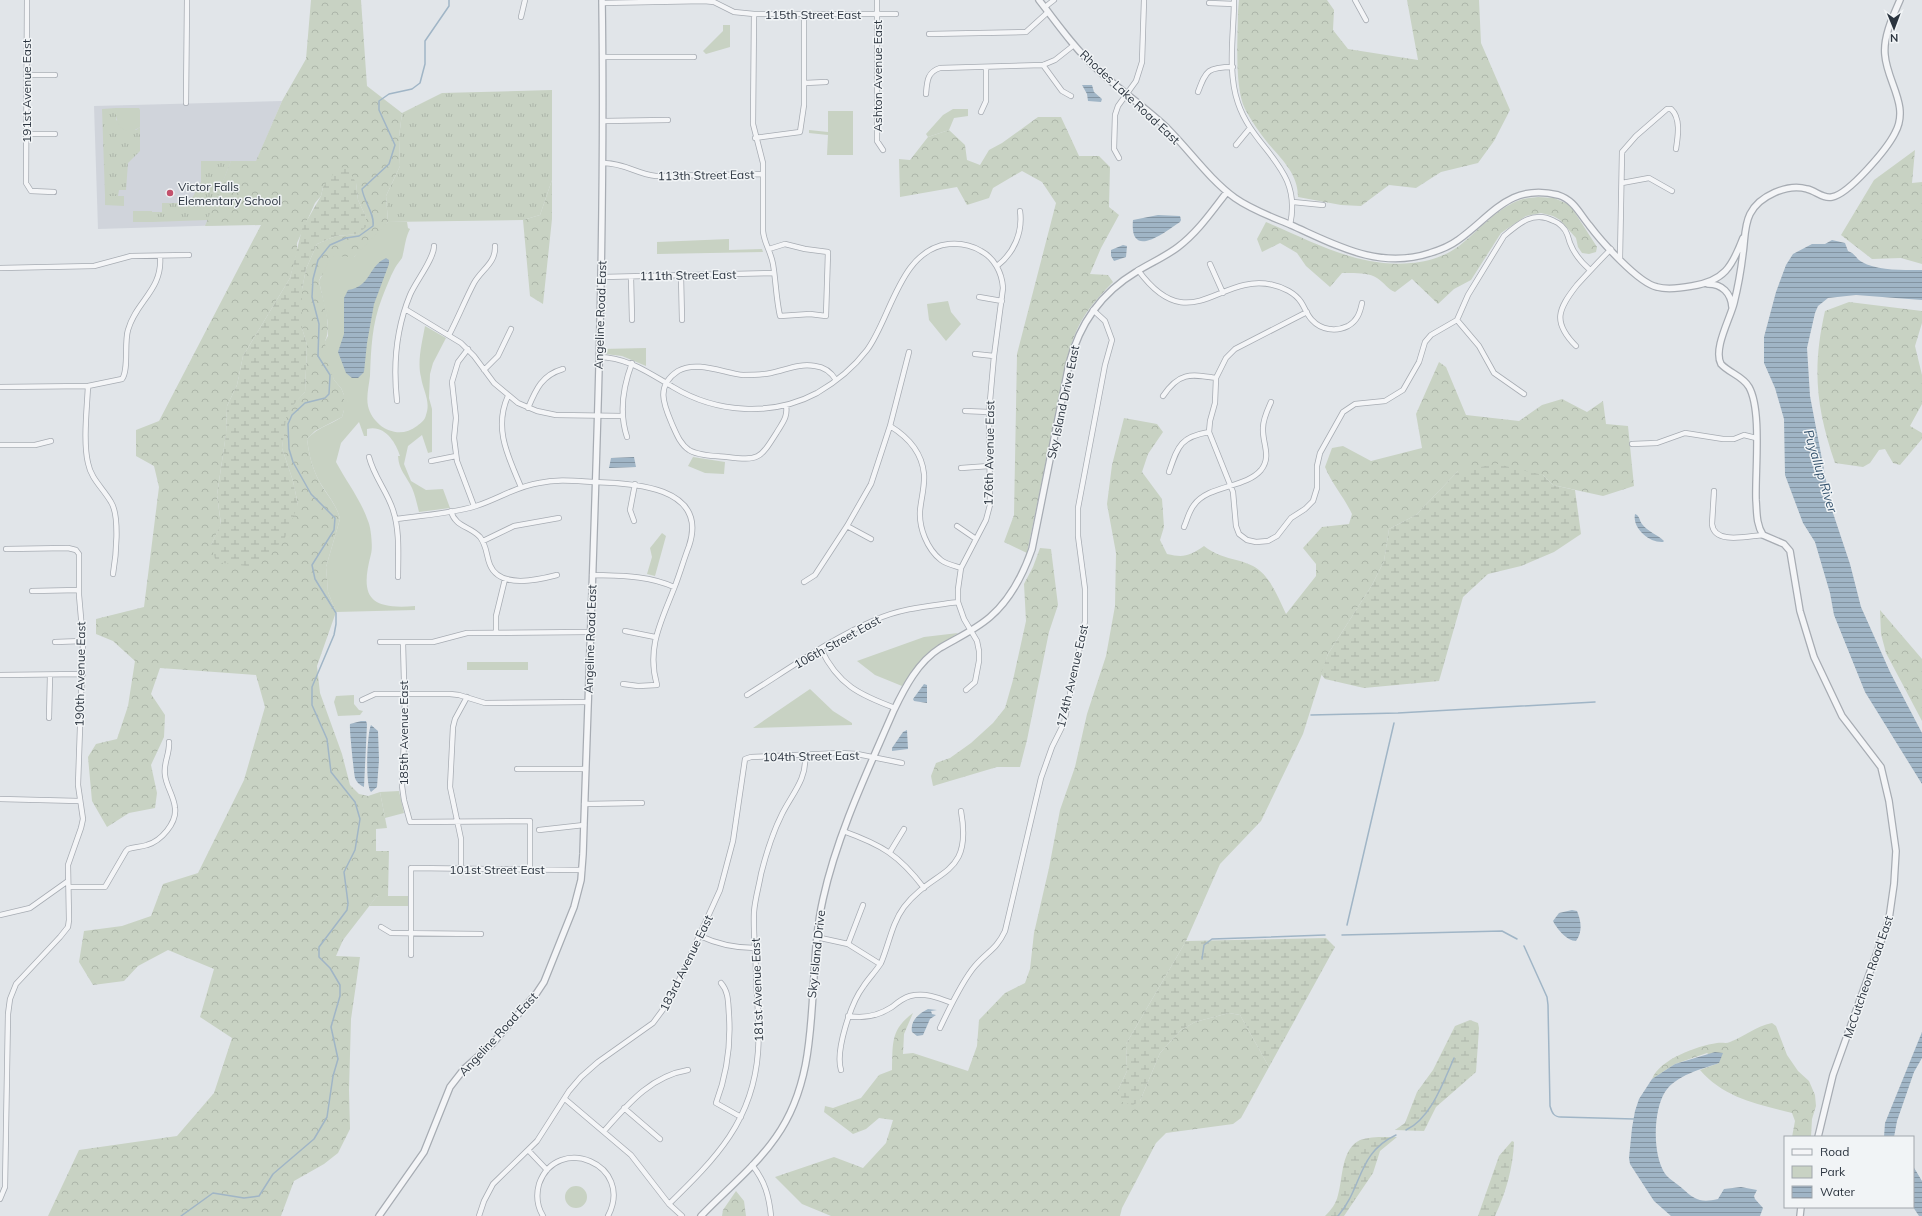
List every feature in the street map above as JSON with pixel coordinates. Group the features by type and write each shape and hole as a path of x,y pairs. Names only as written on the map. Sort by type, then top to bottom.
{"street":[{"name":"191st Avenue East","path":"27,0 26,183 32,191 54,192"},
{"path":"186,103 187,0"},
{"path":"521,17 525,0"},
{"name":"Ashton Avenue East","path":"877,0 877,141 884,150"},
{"name":"Rhodes Lake Road East","path":"1039,0 1074,45 1098,70 1168,130 1227,192 1250,207 1356,254 1391,260 1411,258 1431,253 1453,244 1498,206 1511,198 1523,194 1540,193 1557,195 1566,198 1573,204 1589,226 1639,278 1657,287 1675,288 1704,284 1716,280 1727,270 1744,234"},
{"path":"929,34 1026,32 1054,0"},
{"path":"1119,158 1114,149 1114,115 1126,93 1136,81 1142,62 1144,0"},
{"path":"1355,0 1366,20"},
{"path":"1714,491 1712,528 1716,534 1724,537 1763,535 1758,526 1757,517 1756,413 1750,388 1744,380 1724,367 1719,356 1720,346 1733,309 1742,267 1744,234 1750,215 1754,208 1763,200 1779,192 1790,188 1802,188 1830,197 1842,193 1864,174 1894,135 1899,120 1900,104 1886,64 1884,52 1886,39 1900,0"},
{"name":"115th Street East","path":"602,1 704,2 718,4 734,12 754,14 896,14"},
{"name":"Angeline Road East","path":"379,1216 424,1152 443,1102 452,1084 464,1069 492,1044 541,988 574,907 582,870 596,416 602,277 604,57 602,1"},
{"path":"1209,3 1234,2 1232,67 1234,90 1238,104 1250,128 1281,167 1290,185 1293,202 1290,225"},
{"path":"754,14 753,124 762,158 764,239 769,249 774,273 776,299 780,316 810,314 826,316 828,252 805,249 785,244 769,249"},
{"path":"756,138 800,132 804,105 805,82 804,14"},
{"path":"926,94 928,77 935,69 1043,65 1055,60 1074,45"},
{"path":"604,57 694,57"},
{"path":"1043,65 1062,91 1072,96"},
{"path":"1198,92 1205,74 1208,71 1222,67 1232,67"},
{"path":"981,112 986,101 986,68"},
{"path":"26,75 55,75"},
{"path":"805,82 826,82"},
{"path":"1620,258 1622,183 1621,158 1624,150 1658,116 1667,109 1671,108 1676,117 1678,130 1676,149"},
{"path":"603,121 668,120"},
{"path":"1236,145 1250,128"},
{"path":"26,134 55,134"},
{"name":"113th Street East","path":"603,163 622,164 649,175 656,176 763,174"},
{"path":"1622,183 1649,178 1672,191"},
{"name":"Sky Island Drive East","path":"971,631 990,617 1011,594 1028,561 1032,549 1072,352 1082,328 1093,310 1117,285 1138,270 1162,258 1185,242 1227,192"},
{"path":"1293,202 1323,205"},
{"path":"598,357 620,359 632,363 702,401 747,409 786,405 818,392 836,380 856,362 867,350 882,324 894,295 911,268 924,255 940,246 959,244 972,246 982,251 997,266 1014,248 1021,226 1020,210"},
{"path":"1307,312 1235,349 1226,358 1216,378 1216,397 1209,432 1231,485 1235,499 1236,526 1239,534 1247,540 1256,542 1268,541 1277,536 1291,518 1305,509 1313,501 1317,488 1320,453 1342,412 1355,404 1385,401 1398,395 1403,390 1419,362 1425,342 1431,335 1457,320 1468,295 1504,236 1526,219 1535,216 1543,217 1556,222 1567,234 1575,255 1590,270"},
{"path":"397,401 395,361 398,336 405,309 416,283 432,258 434,246"},
{"path":"449,334 475,281 492,261 496,251 496,246"},
{"path":"1576,346 1566,336 1560,323 1564,302 1590,270 1611,249"},
{"path":"0,268 94,266 132,256 190,255"},
{"path":"0,387 88,386 116,381 124,376 125,347 128,330 134,314 150,295 157,281 160,256"},
{"path":"1210,264 1223,293"},
{"name":"176th Avenue East","path":"966,690 975,682 980,651 964,620 958,602 958,589 961,568 989,512 989,412 1003,283 997,266"},
{"path":"1138,270 1147,283 1157,292 1175,300 1186,302 1196,302 1248,284 1271,284 1294,295 1301,302 1311,320 1320,326 1337,330 1347,327 1355,321 1362,303"},
{"name":"111th Street East","path":"602,277 774,273"},
{"path":"681,276 682,320"},
{"path":"631,277 632,320"},
{"name":"Rhodes Lake Road East","path":"1704,284 1715,285 1724,289 1730,298 1733,309"},
{"path":"979,297 1002,301"},
{"path":"405,309 449,334 468,349 494,383 508,396 528,408 556,415 623,416"},
{"name":"174th Avenue East","path":"952,1003 975,966 996,947 1005,931 1041,778 1052,747 1064,722 1082,637 1085,622 1085,589 1078,536 1078,508 1105,365 1112,340 1105,321 1093,310"},
{"path":"1457,320 1479,346 1494,373 1524,394"},
{"path":"484,370 498,356 511,329"},
{"path":"468,349 458,362 452,382 452,395 455,410 454,438 456,456 474,506"},
{"path":"804,582 814,575 847,526 871,484 890,426 909,352"},
{"path":"975,354 994,356"},
{"path":"627,437 624,428 623,416 624,388 632,363"},
{"path":"786,405 786,419 769,447 759,456 749,460 697,454 687,449 680,441 665,408 663,391 667,383 678,371 686,368 704,367 737,374 763,375 804,365 823,367 832,374 836,380"},
{"path":"528,408 542,381 550,374 563,369"},
{"path":"1163,396 1174,381 1186,376 1196,375 1216,378"},
{"path":"88,386 87,462 96,482 112,503 116,514 115,559 113,574"},
{"path":"508,396 504,409 503,439 507,455 521,487"},
{"path":"1184,527 1191,510 1198,500 1252,477 1264,466 1267,449 1262,427 1271,402"},
{"path":"965,411 989,412"},
{"path":"890,426 900,432 910,442 916,450 922,465 924,482 920,516 926,540 942,561 961,568"},
{"path":"1169,472 1178,449 1183,442 1192,436 1209,432"},
{"path":"1632,444 1657,443 1685,433 1723,439 1734,439 1744,435 1756,438"},
{"path":"0,445 41,445 51,440"},
{"path":"431,461 456,456"},
{"path":"369,457 375,475 390,503 396,519 398,577"},
{"path":"961,468 989,466"},
{"path":"396,519 474,506 521,487 547,481 635,484 671,495 680,501 689,513 692,524 691,538 674,587 660,618 656,637 654,669 657,685 638,686 623,684"},
{"path":"634,521 630,510 635,484"},
{"path":"451,511 458,523 475,532 483,541 491,568 497,575 505,579 527,580 557,575"},
{"path":"483,541 514,526 559,518"},
{"path":"847,526 871,539"},
{"path":"957,526 976,539"},
{"name":"McCutcheon Road East","path":"1763,535 1784,544 1790,551 1800,611 1814,657 1842,716 1881,767 1895,845 1894,884 1890,919 1833,1075 1818,1136"},
{"name":"190th Avenue East","path":"6,549 68,548 76,550 80,558 79,590 83,642 83,674 79,727 79,801 82,810 82,825 69,860 68,881"},
{"path":"592,575 643,577 674,587"},
{"path":"496,632 496,616 505,579"},
{"path":"32,590 79,590"},
{"name":"106th Street East","path":"747,695 821,649 875,620 910,609 958,602"},
{"path":"625,631 656,637"},
{"name":"Sky Island Drive","path":"701,1216 752,1165 777,1136 789,1117 804,1079 809,1053 816,937 828,878 843,831 895,708 908,683 928,658 938,650 971,631"},
{"path":"380,642 433,642 465,633 590,632"},
{"path":"55,642 83,642"},
{"name":"185th Avenue East","path":"403,643 405,719 402,786 410,822 457,821"},
{"path":"821,649 836,674 859,694 895,708"},
{"path":"0,675 83,674"},
{"path":"49,718 50,675"},
{"path":"362,700 375,694 450,694 467,697 485,703 588,702"},
{"path":"461,868 462,846 450,787 453,727 455,719 467,697"},
{"path":"69,887 105,887 128,849 149,845 162,835 172,822 175,815 175,807 165,781 164,764 169,742"},
{"name":"104th Street East","path":"744,759 751,757 805,756 841,753 857,754 902,763"},
{"name":"181st Avenue East","path":"670,1204 713,1161 730,1137 741,1117 752,1086 758,1052 754,913 762,871 778,823 801,780 805,765 805,756"},
{"name":"183rd Avenue East","path":"479,1216 484,1201 493,1184 528,1150 543,1132 574,1084 590,1069 646,1029 660,1016 670,1000 717,899 731,848 744,759"},
{"path":"516,769 586,768"},
{"path":"0,799 79,801"},
{"path":"584,804 642,803"},
{"path":"841,1070 839,1059 848,1016 862,988 880,964 899,915 912,898 945,874 958,857 964,836 961,811"},
{"path":"457,821 530,821 530,869"},
{"path":"539,830 584,825"},
{"path":"890,852 904,828"},
{"path":"843,831 875,843 890,852 909,869 924,888"},
{"name":"101st Street East","path":"411,933 411,868 582,870"},
{"path":"0,915 30,908 68,881 68,926 60,938 20,978 12,990 10,999 8,1014 5,1187 0,1199"},
{"path":"848,944 863,905"},
{"path":"381,927 391,933 481,934"},
{"path":"411,933 411,955"},
{"path":"700,936 728,947 755,948"},
{"path":"816,937 848,944 880,964"},
{"path":"720,983 728,993 730,1042 727,1069 716,1103 741,1117"},
{"path":"848,1016 857,1018 873,1016 882,1013 904,998 912,995 928,995 952,1003 940,1028"},
{"path":"604,1131 636,1095 674,1072 688,1070"},
{"path":"565,1098 637,1161 670,1204 682,1216"},
{"path":"624,1108 660,1138"},
{"path":"528,1150 547,1170"},
{"path":"543,1216 538,1203 538,1191 541,1180 547,1170 557,1162 568,1158 586,1159 598,1164 607,1173 613,1188 614,1200 608,1216"},
{"path":"752,1165 760,1175 767,1190 771,1216"}],"shaded area":[{"name":"Victor Falls Elementary School","path":"282,101 229,225 98,229 94,106"}],"green space":[{"path":"311,0 361,0 367,86 402,113 399,137 400,166 386,196 388,222 375,240 354,257 321,276 319,281 328,328 325,341 334,380 341,388 344,395 344,410 342,417 315,431 307,439 314,471 339,514 340,519 326,567 328,592 336,612 317,666 320,693 342,754 350,785 359,794 368,796 380,792 387,828 376,829 376,851 389,851 388,896 377,896 343,940 336,956 360,957 351,1019 349,1090 350,1129 338,1153 324,1164 294,1181 281,1216 48,1216 79,1150 177,1136 214,1093 232,1038 200,1017 214,969 168,950 138,966 124,981 93,985 79,962 84,931 122,926 151,916 163,884 198,873 244,780 265,707 256,675 160,668 151,694 165,715 164,737 151,765 157,793 155,808 129,813 107,827 92,801 88,757 96,744 117,739 128,706 135,661 113,641 96,634 96,619 144,607 159,487 154,466 136,456 136,430 159,421 261,225 205,226 231,161 256,161 282,101 306,59","holes":["356,183 358,200 366,217 358,234 336,236 317,244 306,269 302,289 302,328 307,345 305,392 286,412 282,448 293,481 298,505 211,545 221,525 217,495 226,434 227,406 237,385 243,356 290,278 297,252 297,243 315,203 321,196 323,187"]},
{"path":"1239,0 1327,0 1334,10 1333,30 1348,49 1418,60 1407,0 1479,0 1481,43 1510,110 1494,141 1478,163 1441,172 1416,188 1389,185 1361,206 1341,205 1298,197 1295,181 1288,167 1255,126 1245,109 1242,99 1239,88 1237,61"},
{"path":"723,25 730,25 730,47 706,54 703,51 723,31"},
{"path":"552,90 552,180 540,215 523,220 388,222 386,196 400,166 399,137 402,113 442,93"},
{"path":"116,108 116,120 136,130 140,127 140,151 128,163 126,190 119,190 118,196 105,196 102,109"},
{"path":"116,108 139,108 140,127 129,131 121,128 118,124"},
{"path":"953,109 968,109 968,116 954,118 949,130 928,137 926,134 943,115"},
{"path":"828,111 853,111 853,155 827,155 828,135 809,133 809,130 828,132"},
{"path":"1038,117 1061,117 1079,156 1099,156 1110,167 1109,207 1119,215 1101,248 1090,274 1108,275 1113,282 1096,300 1079,325 1067,358 1027,553 1004,542 1014,515 1017,354 1056,203 1042,182 1022,171 993,188 989,198 967,205 957,187 900,197 899,159 910,160 928,137 949,130 965,145 967,160 980,165 989,150 1002,143"},
{"path":"1915,150 1912,183 1922,182 1922,264 1901,258 1872,259 1841,235 1874,180"},
{"path":"201,161 231,161 208,220 152,222 152,212 162,212 162,203 181,203 191,200 201,182"},
{"path":"347,167 356,183 358,200 366,217 366,227 358,234 336,236 317,244 306,269 302,289 302,328 307,345 305,392 287,412 282,448 293,481 298,505 284,540 253,567 216,562 211,545 221,524 217,495 226,434 227,406 237,385 243,356 290,278 302,229 321,196 323,187 338,168"},
{"path":"552,180 552,219 543,304 530,296 523,220 540,215"},
{"path":"105,196 124,196 124,206 105,205"},
{"path":"1538,197 1554,198 1570,205 1597,247 1596,252 1589,254 1582,253 1578,247 1576,238 1560,220 1553,216 1541,213 1526,216 1501,233 1471,280 1454,289 1438,304 1412,279 1395,292 1373,276 1360,273 1342,273 1330,287 1306,266 1297,253 1280,243 1262,252 1257,239 1266,222 1319,245 1354,257 1373,262 1411,263 1430,260 1454,250 1504,208 1522,199"},
{"path":"133,211 152,211 152,222 133,222"},
{"path":"388,222 407,222 408,228 410,229 402,258 390,279 376,317 367,402 371,414 375,420 387,430 402,432 410,430 421,423 424,420 428,405 420,371 420,352 425,326 446,338 433,363 430,374 429,398 432,409 432,452 428,453 422,435 408,446 404,464 411,481 426,490 443,489 450,508 419,512 412,488 400,466 398,456 400,456 396,445 388,435 379,429 367,429 367,436 364,436 359,422 341,443 336,462 365,513 371,532 372,551 368,568 368,590 371,597 378,602 399,607 415,606 415,610 336,612 328,592 326,567 340,519 334,504 314,471 307,439 320,429 342,417 344,410 344,395 341,388 334,380 326,356 325,341 328,336 328,323 319,281 332,256 354,257"},
{"path":"729,239 729,250 762,249 763,252 657,254 657,242"},
{"path":"948,301 951,312 961,324 946,341 929,320 927,304"},
{"path":"1849,302 1922,311 1922,323 1915,346 1922,375 1922,404 1910,426 1922,433 1922,439 1900,465 1893,463 1885,449 1879,450 1870,463 1863,467 1835,463 1820,406 1817,370 1818,351 1825,311"},
{"path":"646,348 646,366 622,356 605,354 602,349"},
{"path":"1439,362 1446,367 1466,415 1519,421 1542,405 1562,399 1587,412 1603,401 1606,424 1628,426 1634,486 1603,496 1553,485 1543,475 1458,471 1416,515 1389,529 1384,561 1372,585 1328,654 1303,734 1261,821 1220,864 1186,941 1126,1044 1127,1071 1118,1090 1140,1101 1160,1053 1181,1030 1195,1022 1229,1013 1240,1015 1269,1067 1241,1118 1233,1124 1166,1133 1156,1143 1122,1208 1120,1216 831,1216 802,1204 775,1177 834,1157 863,1168 886,1143 893,1120 879,1118 866,1129 853,1134 824,1112 825,1106 833,1108 861,1098 879,1075 892,1070 894,1038 900,1025 906,1019 913,1013 904,1034 903,1054 913,1053 968,1071 977,1046 979,1020 1005,993 1025,983 1030,969 1034,933 1049,868 1060,810 1075,767 1087,714 1106,656 1115,606 1116,553 1107,504 1112,465 1124,418 1157,424 1163,432 1148,454 1142,472 1162,499 1164,527 1160,540 1167,554 1182,556 1194,552 1204,546 1217,554 1253,566 1269,581 1286,614 1316,576 1316,564 1303,548 1322,527 1349,524 1352,514 1325,467 1332,448 1343,446 1371,461 1422,448 1416,414"},
{"path":"693,457 725,462 724,474 705,473 688,466"},
{"path":"1497,464 1543,475 1553,485 1575,490 1581,534 1554,552 1521,566 1488,574 1463,597 1439,681 1364,688 1325,679 1321,674 1328,654 1372,585 1384,561 1389,529 1416,515 1458,471"},
{"path":"662,533 666,536 655,576 647,574 652,557 650,548"},
{"path":"1040,548 1051,549 1058,605 1049,632 1020,767 997,767 933,786 931,776 936,763 950,758 971,743 993,723 1005,708 1013,680 1026,621 1024,584 1033,567"},
{"path":"1880,610 1922,659 1922,721 1886,653 1881,634"},
{"path":"958,633 925,656 902,686 875,675 857,661 924,637"},
{"path":"467,662 528,662 528,670 467,670"},
{"path":"810,689 833,711 852,723 852,725 753,728"},
{"path":"354,695 354,704 359,710 363,711 360,715 338,716 334,702 336,696"},
{"path":"399,791 404,813 385,818 380,792"},
{"path":"377,896 408,896 408,906 369,906"},
{"path":"1326,938 1335,947 1269,1067 1240,1015 1229,1013 1195,1022 1181,1030 1160,1053 1140,1101 1133,1105 1122,1102 1118,1090 1127,1071 1126,1044 1186,941"},
{"path":"1470,1020 1478,1023 1479,1028 1476,1072 1436,1107 1424,1131 1395,1130 1405,1123 1417,1092 1433,1070 1455,1026"},
{"path":"1772,1023 1776,1026 1787,1055 1798,1071 1809,1081 1815,1095 1816,1106 1812,1119 1811,1136 1792,1136 1795,1121 1792,1113 1742,1099 1730,1094 1709,1080 1700,1070 1719,1063 1707,1053 1675,1064 1652,1079 1663,1065 1690,1050 1719,1043 1728,1043 1766,1024"},
{"path":"1397,1137 1380,1151 1373,1173 1344,1216 1325,1216 1336,1201 1346,1157 1354,1144 1360,1140 1369,1138"},
{"path":"1512,1141 1514,1142 1513,1152 1506,1189 1495,1216 1478,1216 1499,1156"},
{"path":"572,1186 580,1186 587,1193 587,1201 580,1208 572,1208 565,1201 565,1193"},
{"path":"736,1191 744,1201 746,1216 722,1216 723,1210"}],"water":[{"path":"1082,85 1092,85 1094,92 1102,99 1101,102 1088,101 1087,94"},
{"path":"1158,215 1180,216 1181,220 1157,237 1142,241 1137,239 1133,232 1133,220"},
{"name":"Puyallup River","path":"1832,240 1845,243 1848,251 1853,253 1860,261 1868,265 1891,269 1922,270 1922,300 1856,295 1828,298 1818,306 1815,313 1807,348 1810,396 1831,507 1850,564 1861,607 1890,672 1922,733 1922,784 1865,692 1834,615 1830,593 1815,542 1803,523 1785,475 1784,419 1775,388 1764,363 1764,337 1776,292 1786,265 1793,254 1812,244 1825,244"},
{"path":"1123,245 1127,246 1126,257 1114,261 1111,256 1111,250"},
{"path":"386,258 389,260 389,264 374,304 367,343 364,372 358,378 352,378 346,373 338,352 344,334 344,298 348,290 361,285 376,266"},
{"path":"634,457 636,467 609,468 611,458"},
{"path":"1635,514 1638,516 1644,527 1664,541 1658,542 1652,540 1643,534 1636,524"},
{"path":"924,684 927,685 927,703 914,701 913,699"},
{"path":"366,721 367,724 364,787 359,784 355,778 350,727 350,724"},
{"path":"371,725 378,731 379,760 377,787 371,792 368,780 367,759 368,738"},
{"path":"907,730 908,749 892,751 892,748 903,732"},
{"path":"1572,910 1577,911 1580,918 1580,934 1576,941 1566,937 1557,928 1553,921 1559,913"},
{"path":"928,1009 937,1010 931,1011 932,1014 936,1015 930,1019 923,1035 917,1036 912,1032 912,1024 921,1013"},
{"path":"1922,1032 1922,1058 1914,1072 1897,1121 1894,1136 1884,1136 1885,1123"},
{"path":"1715,1052 1723,1053 1719,1063 1697,1070 1682,1077 1665,1092 1658,1110 1656,1122 1656,1145 1658,1157 1661,1167 1666,1175 1691,1196 1699,1200 1707,1201 1718,1199 1724,1189 1741,1187 1757,1190 1754,1196 1755,1199 1763,1208 1760,1216 1671,1216 1654,1201 1630,1164 1629,1158 1635,1111 1639,1099 1652,1079 1675,1064"},
{"path":"1914,1168 1922,1181 1922,1216 1919,1216 1914,1208"}],"waterway":[{"path":"181,1216 213,1193 244,1198 259,1196 273,1174 314,1139 327,1117 333,1076 338,1059 331,1027 340,996 340,985 330,968 319,957 319,947 347,910 348,903 344,872 355,850 360,819 355,802 331,772 327,739 312,705 312,687 334,635 336,624 336,613 315,579 312,565 334,530 335,518 311,494 293,462 289,449 288,424 292,415 305,403 325,398 329,394 330,375 318,356 319,324 312,297 313,279 318,260 330,245 346,238 359,236 373,226 371,212 362,189 389,164 395,145 379,110 379,101 389,94 412,89 420,83 425,64 425,41 449,6 449,0"},
{"path":"1311,715 1398,713 1595,702"},
{"path":"1347,925 1394,723"},
{"path":"1342,935 1502,931 1517,939"},
{"path":"1202,959 1204,945 1212,939 1325,935"},
{"path":"1524,946 1547,997 1550,1106 1553,1113 1559,1117 1634,1119"},
{"path":"1406,1130 1415,1124 1429,1109 1441,1089 1454,1058"},
{"path":"1338,1216 1346,1205 1367,1161 1374,1151 1383,1142 1396,1135"}],"place":[{"name":"Victor Falls Elementary School","path":"170,193"}]}
